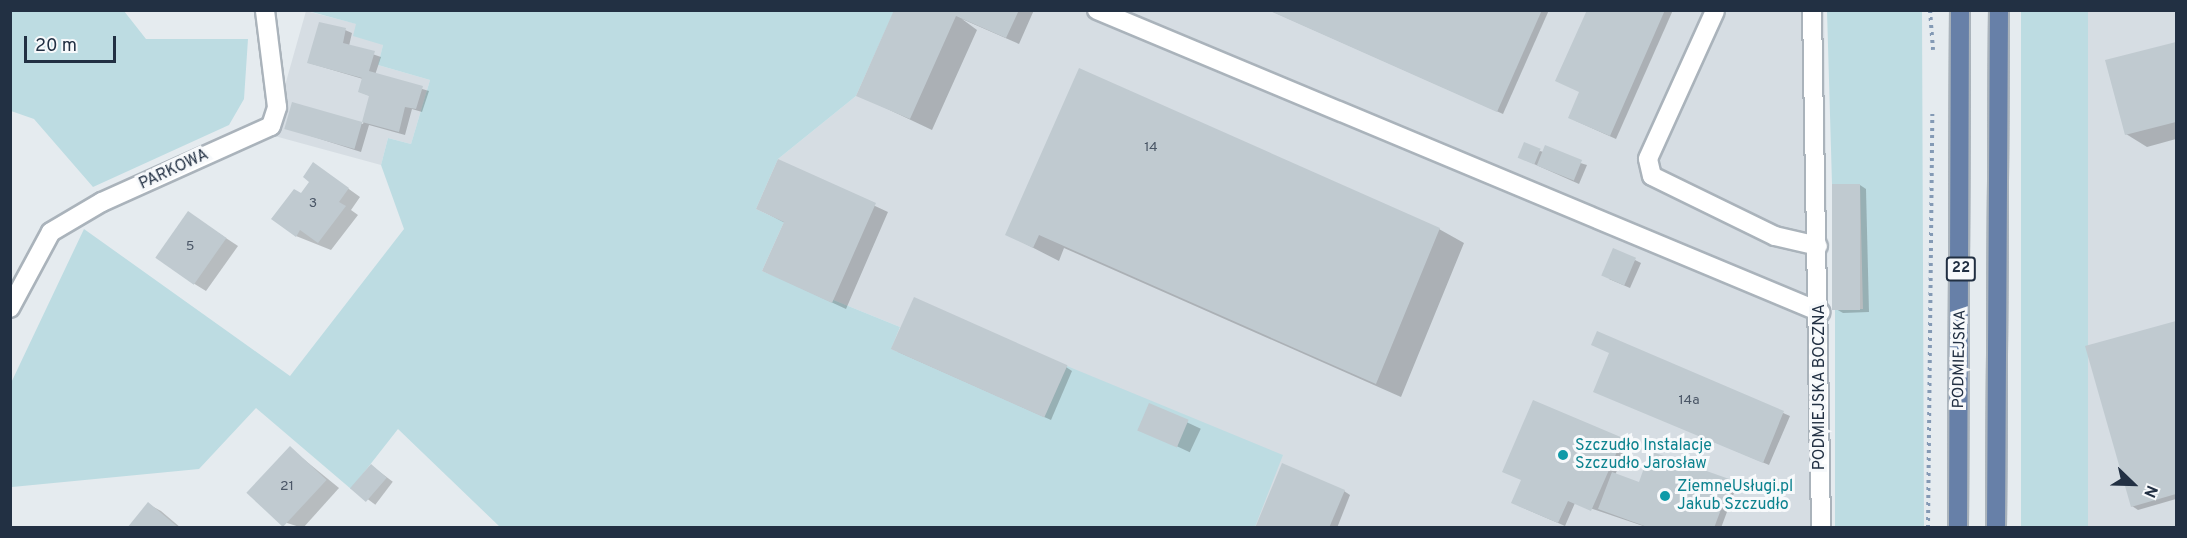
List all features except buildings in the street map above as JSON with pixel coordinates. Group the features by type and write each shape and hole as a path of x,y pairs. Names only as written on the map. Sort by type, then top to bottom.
{"main road":[{"name":"PODMIEJSKA","path":"1958,528 1960,10"},
{"name":"22","path":"1996,528 1999,10"}],"street":[{"name":"PARKOWA","path":"10,308 51,232 102,202 271,126 277,107 265,10"},
{"path":"1097,10 1820,312"},
{"name":"PODMIEJSKA BOCZNA","path":"1812,10 1820,312 1821,528"},
{"path":"1715,11 1648,159 1652,176 1775,236 1818,246"}],"path":[{"path":"1930,10 1933,63"},
{"path":"1929,528 1932,111"}],"shaded area":[{"path":"11,10 124,11 146,39 248,39 244,99 229,125 93,187 34,119 11,111"},
{"path":"306,11 357,24 383,45 378,65 430,80 411,144 388,138 381,165 271,135"},
{"path":"308,11 894,11 856,96 778,159 756,209 784,222 762,271 900,327 891,349 1044,417 1067,366 1283,455 1255,527 500,527 398,429 351,489 256,408 199,469 12,487 10,385 84,229 290,376 404,229 381,165 388,138 411,144 430,80 378,65 383,45 353,36 356,24"},
{"path":"894,11 1824,11 1831,527 1255,527 1044,418 890,349 900,327 762,271 784,222 756,209 778,159 856,96"},
{"path":"1827,11 1922,11 1924,527 1835,527 1835,310 1863,309 1860,184 1832,184"},
{"path":"2021,11 2088,11 2088,527 2021,527"},
{"path":"2082,11 2176,11 2176,527 2056,528"}],"place":[{"name":"Szczudło Instalacje Szczudło Jarosław","path":"1563,455"},
{"name":"ZiemneUsługi.pl Jakub Szczudło","path":"1665,496"}]}
